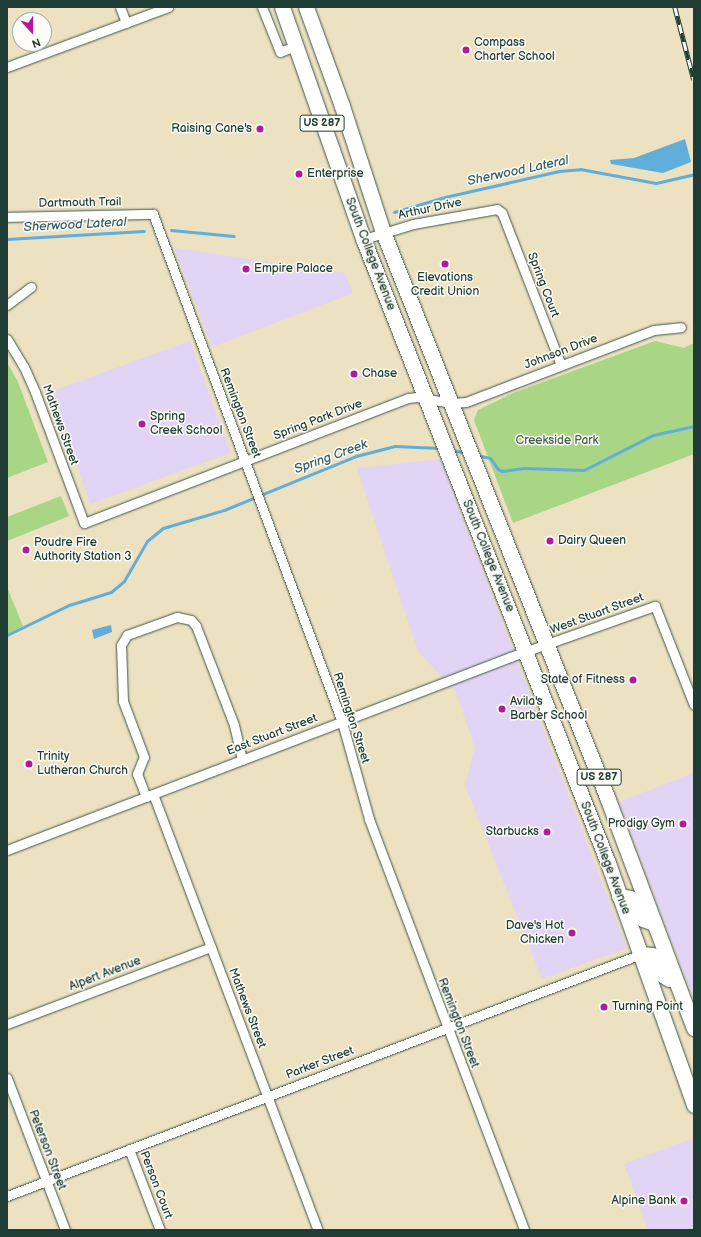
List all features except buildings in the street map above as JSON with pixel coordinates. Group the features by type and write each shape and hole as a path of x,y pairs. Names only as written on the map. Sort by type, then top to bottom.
{"highway":[{"name":"South College Avenue","path":"282,7 364,239 526,652 619,896 694,1105"},
{"name":"South College Avenue","path":"306,7 342,106 383,232 547,645 694,1028"},
{"path":"619,896 630,898 643,919 654,923"},
{"path":"641,954 652,955 663,975 676,980"}],"street":[{"path":"120,7 126,23"},
{"path":"7,67 168,7"},
{"path":"262,7 280,52 295,46"},
{"name":"Arthur Drive","path":"364,239 383,232 489,209 497,210 502,213"},
{"name":"Spring Court","path":"502,213 561,365"},
{"name":"Dartmouth Trail","path":"7,217 153,214"},
{"name":"Remington Street","path":"153,214 255,484 342,722 369,819 524,1230"},
{"path":"7,305 31,287"},
{"name":"Johnson Drive","path":"451,403 469,401 654,330 681,327"},
{"name":"Mathews Street","path":"7,339 22,363 35,392 84,523"},
{"name":"Spring Park Drive","path":"84,523 408,398 426,398 451,403"},
{"name":"West Stuart Street","path":"547,645 655,606 694,704"},
{"name":"Mathews Street","path":"242,760 234,725 196,626 191,620 177,617 127,635 121,645 123,701 144,757 137,774 149,795 211,947 318,1230"},
{"name":"East Stuart Street","path":"7,850 547,645"},
{"name":"Alpert Avenue","path":"7,1024 211,947"},
{"name":"Parker Street","path":"7,1196 641,954"},
{"name":"Peterson Street","path":"7,1078 65,1230"},
{"name":"Person Court","path":"129,1149 160,1230"}],"shaded area":[{"path":"174,248 345,273 353,293 212,347"},
{"name":"Spring Creek School","path":"190,341 231,453 91,504 50,392"},
{"path":"440,459 627,948 542,979 465,785 475,748 456,692 418,651 357,468"},
{"path":"694,773 694,1000 619,802"},
{"path":"691,1139 694,1147 694,1230 648,1230 624,1164"}],"green space":[{"name":"Creekside Park","path":"655,341 684,348 694,343 694,454 513,523 474,420 478,410 513,393"},
{"path":"7,362 18,382 48,462 7,478"},
{"path":"61,496 69,516 7,541 7,517"},
{"path":"7,587 23,626 7,635"}],"water":[{"path":"685,139 691,162 663,173 611,164 610,160 634,158"},
{"path":"111,625 112,632 94,639 92,630"}],"waterway":[{"name":"Sherwood Lateral","path":"394,212 445,197 559,171 580,169 656,183 694,174"},
{"name":"Sherwood Lateral","path":"171,230 234,236"},
{"name":"Sherwood Lateral","path":"7,239 144,231"},
{"name":"Spring Creek","path":"477,455 490,458 498,469 502,471 524,468 584,470 653,435 694,426"},
{"name":"Spring Creek","path":"7,635 69,605 111,592 124,581 147,541 163,528 224,510 356,456 395,446 440,448"},
{"name":"Spring Creek","path":"452,450 466,453"}],"railway":[{"path":"675,7 694,80"}],"place":[{"name":"Compass Charter School","path":"466,50"},
{"name":"Raising Cane's","path":"260,129"},
{"name":"Enterprise","path":"299,174"},
{"name":"Elevations Credit Union","path":"445,264"},
{"name":"Empire Palace","path":"246,269"},
{"name":"Chase","path":"354,374"},
{"name":"Spring Creek School","path":"142,424"},
{"name":"Dairy Queen","path":"550,541"},
{"name":"Poudre Fire Authority Station 3","path":"26,550"},
{"name":"State of Fitness","path":"633,680"},
{"name":"Avila's Barber School","path":"502,709"},
{"name":"Trinity Lutheran Church","path":"29,764"},
{"name":"Prodigy Gym","path":"683,824"},
{"name":"Starbucks","path":"547,832"},
{"name":"Dave's Hot Chicken","path":"572,933"},
{"name":"Turning Point","path":"604,1007"},
{"name":"Alpine Bank","path":"684,1201"}]}
